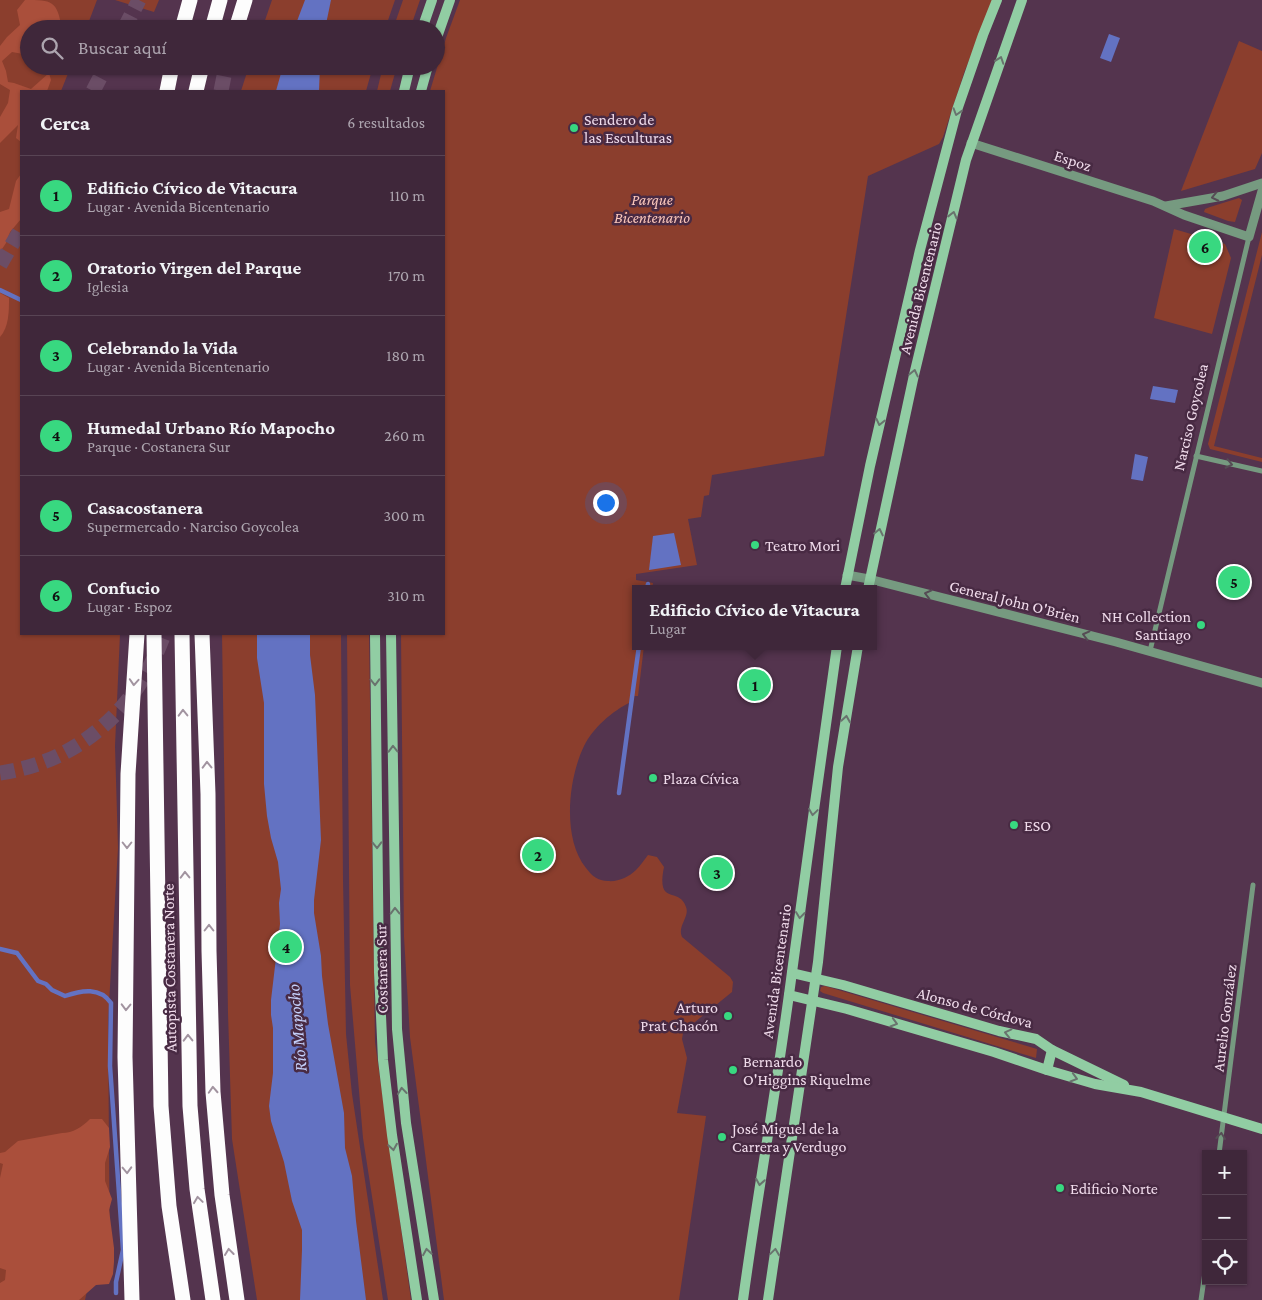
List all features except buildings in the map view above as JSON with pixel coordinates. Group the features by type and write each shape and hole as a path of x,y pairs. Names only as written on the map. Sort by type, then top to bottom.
{"highway":[{"path":"184,20 190,0"},
{"path":"214,20 220,0"},
{"path":"239,20 245,0"},
{"path":"167,90 170,75"},
{"path":"196,90 200,75"},
{"path":"132,1300 125,1057 128,774 137,635"},
{"name":"Autopista Costanera Norte","path":"154,635 161,1106 168,1197 184,1300"},
{"name":"Autopista Costanera Norte","path":"182,635 190,1106 197,1189 213,1300"},
{"path":"202,635 208,776 212,1084 222,1195 237,1300"}],"main road":[{"path":"425,20 432,0"},
{"path":"443,20 450,0"},
{"name":"Avenida Bicentenario","path":"846,585 875,447 932,205 958,110 997,0"},
{"name":"Avenida Bicentenario","path":"868,584 914,375 971,143 1022,0"},
{"path":"404,90 408,75"},
{"path":"421,90 425,75"},
{"name":"Costanera Sur","path":"374,635 382,1051 392,1135 417,1300"},
{"name":"Costanera Sur","path":"391,635 398,1037 406,1123 434,1300"},
{"name":"Avenida Bicentenario","path":"743,1300 789,995 836,650"},
{"path":"768,1300 815,979 838,767 857,650"},
{"name":"Alonso de Córdova","path":"792,973 1036,1040 1052,1050 1140,1092"},
{"name":"Alonso de Córdova","path":"789,995 994,1052 1095,1084 1140,1092 1262,1129"},
{"path":"1047,1070 1052,1050"}],"street":[{"name":"Espoz","path":"971,143 1166,206 1184,215 1249,236"},
{"name":"Espoz","path":"1166,206 1223,196 1262,183"},
{"name":"Narciso Goycolea","path":"1150,652 1249,236 1262,191"},
{"path":"1196,456 1262,471"},
{"name":"General John O'Brien","path":"847,575 868,584"},
{"name":"General John O'Brien","path":"877,586 1150,652 1262,683"},
{"name":"Aurelio González","path":"1219,1150 1253,885"},
{"path":"1202,1300 1204,1285"}],"green space":[{"path":"0,0 97,0 89,20 20,20 20,75 67,75 61,90 20,90 20,635 120,635 115,746 118,848 108,1021 110,1271 89,1282 85,1300 0,1300"},
{"path":"115,0 159,0 154,12"},
{"path":"272,0 395,0 388,20 265,20"},
{"path":"403,0 420,0 413,20 396,20"},
{"name":"Parque Bicentenario","path":"460,0 994,0 965,70 939,144 868,176 824,456 712,475 709,495 704,496 701,517 688,519 697,565 636,574 636,580 653,583 653,585 632,585 632,650 644,650 638,696 632,696 631,702 610,715 592,733 584,746 574,775 570,808 573,841 578,856 586,868 598,879 616,881 633,873 648,855 657,857 664,867 663,887 666,892 683,901 686,907 687,911 681,929 682,937 730,977 733,982 732,992 683,1033 682,1039 687,1058 677,1113 706,1116 679,1300 444,1300 410,1037 404,937 401,635 445,635 445,90 430,90 435,75 445,75 446,38"},
{"path":"1239,41 1262,51 1262,153 1255,169 1181,191"},
{"path":"246,75 370,75 366,90 241,90"},
{"path":"381,75 394,75 390,90 377,90"},
{"path":"1239,198 1242,200 1235,222 1204,212 1205,209"},
{"path":"1174,229 1225,244 1231,258 1212,334 1154,318"},
{"path":"1262,232 1262,255 1214,446 1262,458 1262,462 1210,449 1208,444"},
{"path":"222,635 341,635 346,1034 352,1094 383,1300 257,1300 232,1139 228,1013"},
{"path":"347,635 369,635 375,1042 411,1300 388,1300 363,1138 350,985"},
{"path":"825,986 1037,1049 1036,1058 823,993 820,991 821,987"}],"shaded area":[{"path":"25,0 41,0 55,7 60,20 20,20 20,25 17,10"},
{"path":"20,25 20,53 12,52 2,61 8,82 31,89 47,75 50,75 51,80 47,90 20,90 20,141 16,138 18,125 0,143 0,117 8,103 10,90 0,84 0,46"},
{"path":"20,175 20,220 10,232 0,252 0,212 9,209 16,181"},
{"path":"0,293 9,298 9,313 7,324 0,337"},
{"path":"90,1119 102,1119 109,1128 110,1147 105,1163 105,1181 112,1199 109,1210 114,1262 113,1274 109,1284 96,1285 79,1300 0,1300 0,1283 5,1280 6,1270 0,1268 0,1178 3,1164 0,1163 0,1153 5,1152 18,1141 74,1131"}],"water":[{"path":"305,0 331,0 327,20 297,20"},
{"path":"1109,34 1120,38 1111,62 1100,58"},
{"path":"280,75 320,75 319,90 276,90"},
{"path":"1153,386 1178,390 1175,403 1150,399"},
{"path":"1135,454 1148,457 1143,481 1131,479"},
{"path":"674,533 681,565 649,570 653,536"},
{"name":"Río Mapocho","path":"257,635 310,635 310,655 315,695 321,840 314,913 321,956 328,1024 344,1113 345,1148 352,1176 366,1300 300,1300 302,1230 292,1201 284,1162 271,1121 269,1106 273,1073 271,1000 280,924 279,903 281,889 278,862 267,816 264,784 264,703 257,658"}],"waterway":[{"path":"0,290 20,300"},
{"path":"619,793 638,650"},
{"path":"0,949 17,953 38,981 46,984 52,990 65,996 84,991 96,992 102,994 111,1003 110,1066 123,1250 116,1282 116,1293"}],"tunnel":[{"path":"129,20 139,0"},
{"path":"94,90 101,75"},
{"path":"221,90 224,75"},
{"path":"0,265 20,231"},
{"path":"0,773 29,767 55,757 80,744 102,727 122,708 139,685 153,661 164,635"}],"place":[{"name":"Sendero de las Esculturas","path":"574,128"},
{"name":"Confucio","path":"1205,247"},
{"name":"Teatro Mori","path":"755,545"},
{"name":"Casacostanera","path":"1234,582"},
{"name":"NH Collection Santiago","path":"1201,625"},
{"name":"Edificio Cívico de Vitacura","path":"755,685"},
{"name":"Plaza Cívica","path":"653,778"},
{"name":"ESO","path":"1014,825"},
{"name":"Oratorio Virgen del Parque","path":"538,855"},
{"name":"Celebrando la Vida","path":"717,873"},
{"name":"Humedal Urbano Río Mapocho","path":"286,947"},
{"name":"Arturo Prat Chacón","path":"728,1016"},
{"name":"Bernardo O'Higgins Riquelme","path":"733,1070"},
{"name":"José Miguel de la Carrera y Verdugo","path":"722,1137"},
{"name":"Edificio Norte","path":"1060,1188"}]}
